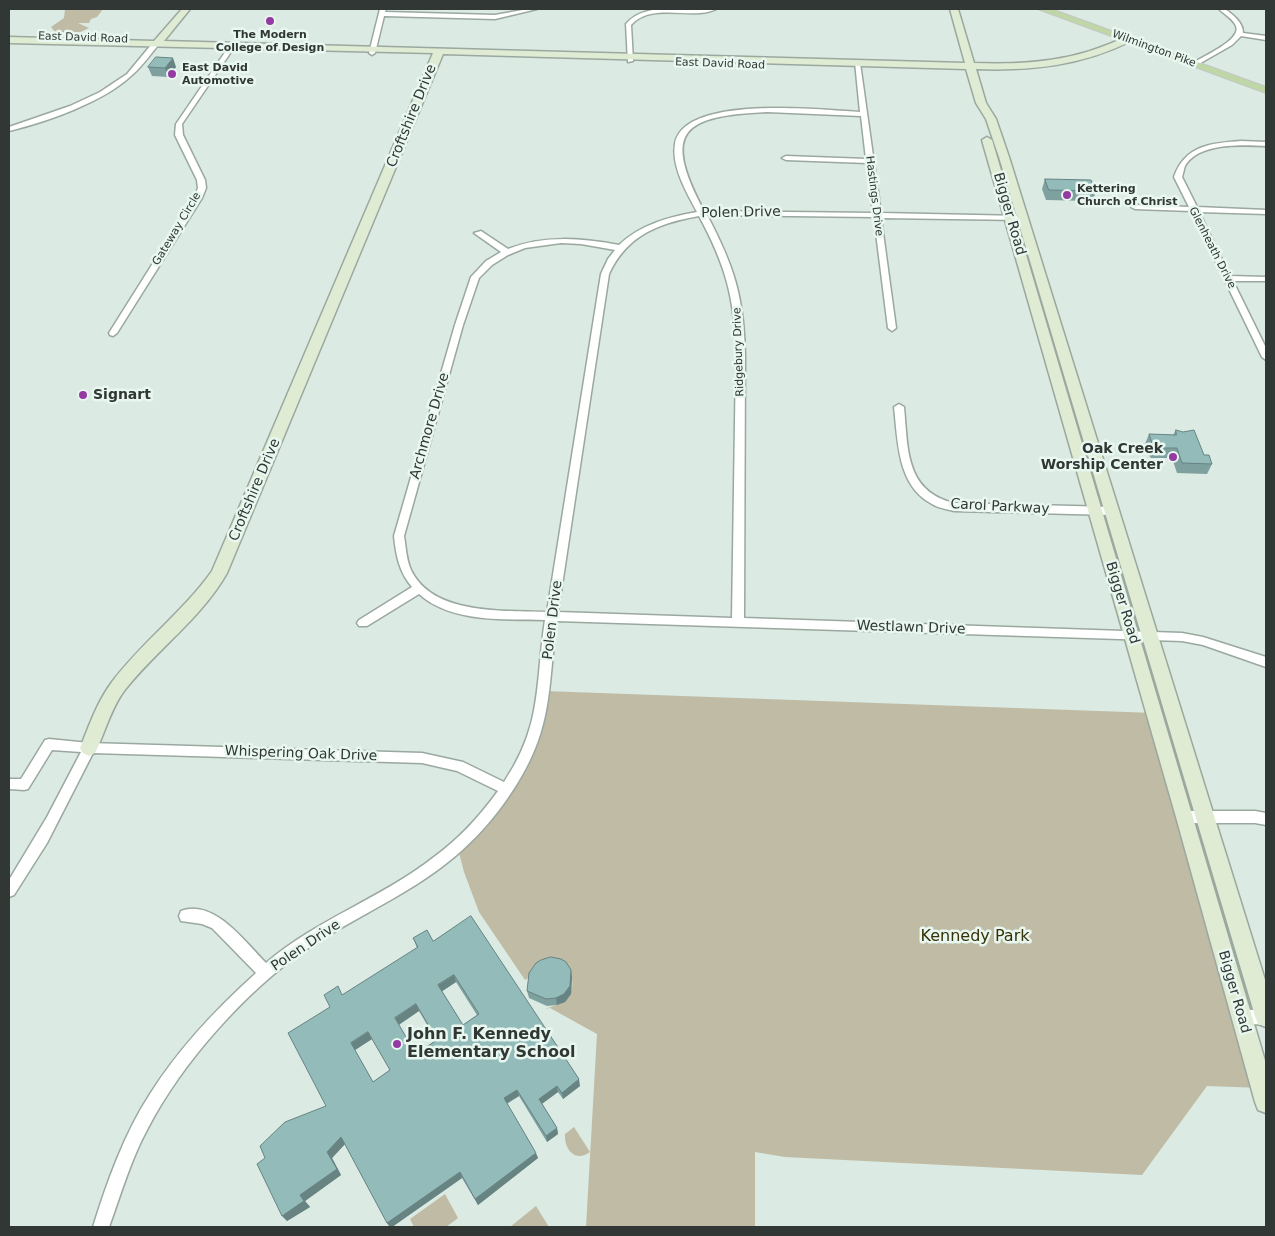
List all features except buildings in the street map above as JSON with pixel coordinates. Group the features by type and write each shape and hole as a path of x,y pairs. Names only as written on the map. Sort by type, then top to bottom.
{"main road":[{"name":"Wilmington Pike","path":"1043,9 1266,90"}],"street":[{"path":"9,129 64,110 108,89 133,71 186,9"},
{"path":"459,16 462,9"},
{"path":"372,51 383,11 459,16 502,16 534,9"},
{"path":"630,59 628,24 637,15 650,12 713,9"},
{"name":"Bigger Road","path":"954,9 981,103 981,115 1112,511 1266,1017"},
{"path":"1195,64 1235,42 1240,34 1237,24 1222,9"},
{"path":"1240,34 1266,38"},
{"name":"East David Road","path":"9,35 151,40 157,43"},
{"name":"East David Road","path":"9,40 300,48 308,51 372,51 857,65 1026,72 1081,66 1121,53 1132,41"},
{"name":"Gateway Circle","path":"113,333 198,198 202,188 201,180 179,135 178,125 232,46"},
{"name":"Croftshire Drive","path":"9,891 40,845 53,821 89,748 106,706 116,690 128,674 202,598 219,573 438,53"},
{"name":"Hastings Drive","path":"857,65 892,328"},
{"name":"Ridgebury Drive","path":"738,622 740,319 726,261 683,172 678,145 684,130 697,120 716,114 743,110 864,114"},
{"name":"Glenheath Drive","path":"1266,144 1236,143 1216,146 1197,152 1185,160 1179,171 1178,178 1192,210 1266,357"},
{"path":"786,158 870,161"},
{"path":"1135,207 1266,212"},
{"name":"Polen Drive","path":"101,1227 126,1158 143,1121 190,1051 219,1018 266,973 307,941 423,873 466,837 492,810 525,756 539,718 552,617 605,274 612,257 620,248 635,236 662,222 702,213 736,211 1016,218"},
{"name":"Bigger Road","path":"1016,218 1094,511 1185,817 1266,1102"},
{"path":"478,233 507,252"},
{"name":"Archmore Drive","path":"552,617 471,612 440,603 418,589 406,572 401,559 399,542 401,527 471,284 480,271 507,252 528,245 564,240 589,241 620,248"},
{"path":"1227,278 1266,279"},
{"name":"Carol Parkway","path":"899,406 909,472 917,487 932,500 954,507 1112,511"},
{"path":"363,623 418,589"},
{"name":"Westlawn Drive","path":"552,617 1182,637 1203,641 1266,662"},
{"name":"Whispering Oak Drive","path":"9,784 24,785 49,744 89,748 422,758 459,766 506,789"},
{"path":"1185,817 1255,817 1266,819"},
{"path":"186,916 197,916 217,923 266,973"},
{"path":"1240,1016 1266,1017"}],"green space":[{"path":"65,9 103,9 89,23 78,23 89,28 78,33 55,32 51,27 64,18"},
{"name":"Kennedy Park","path":"544,691 1154,713 1262,1088 1207,1086 1142,1175 785,1157 755,1152 755,1227 586,1227 597,1034 550,1008 545,1009 566,999 571,991 572,978 533,975 525,980 479,912 464,872 457,845 525,756"},
{"path":"574,1127 590,1152 585,1155 575,1155 566,1145 565,1134"},
{"path":"445,1194 458,1218 446,1227 414,1227 410,1219"},
{"path":"536,1206 549,1227 510,1227"}],"place":[{"name":"The Modern College of Design","path":"270,21"},
{"name":"East David Automotive","path":"172,74"},
{"name":"Kettering Church of Christ","path":"1067,195"},
{"name":"Signart","path":"83,395"},
{"name":"Oak Creek Worship Center","path":"1173,457"},
{"name":"John F. Kennedy Elementary School","path":"397,1044"}]}
